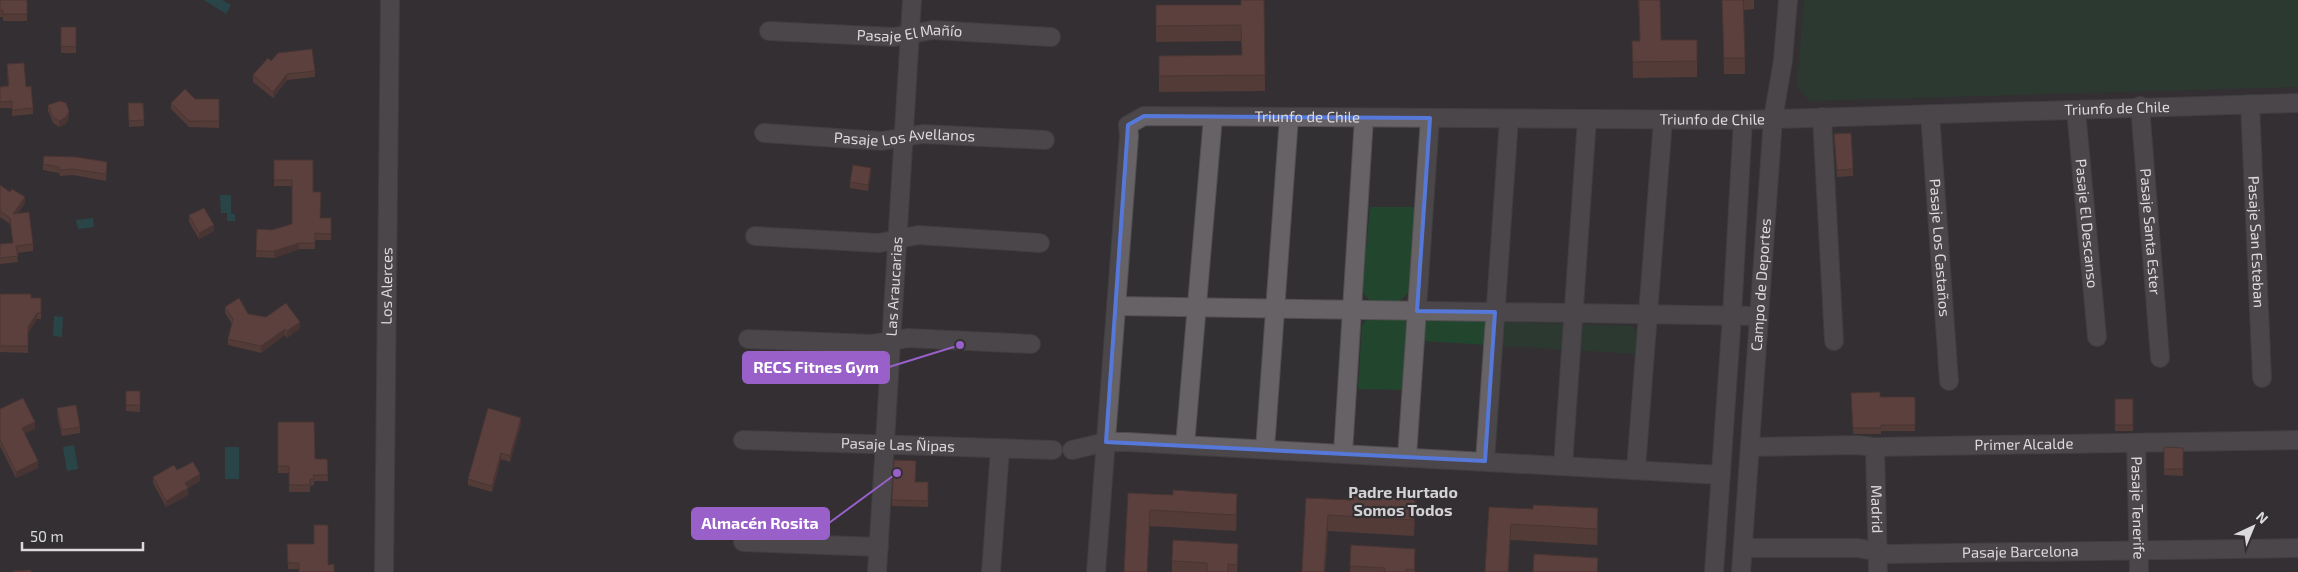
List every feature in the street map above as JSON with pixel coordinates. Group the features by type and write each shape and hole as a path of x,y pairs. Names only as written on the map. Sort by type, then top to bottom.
{"street":[{"name":"Los Alerces","path":"384,572 390,0"},
{"name":"Las Araucarias","path":"877,572 912,0"},
{"name":"Campo de Deportes","path":"1742,572 1758,316 1773,119 1783,60 1788,0"},
{"name":"Pasaje El Mañío","path":"769,31 894,37 933,30 1051,37"},
{"name":"Triunfo de Chile","path":"1116,306 1129,136 1128,125 1144,116 1743,120 1822,116 2076,110 2140,106 2298,103"},
{"name":"Pasaje San Esteban","path":"2250,104 2262,378"},
{"name":"Pasaje Santa Ester","path":"2140,106 2160,358"},
{"name":"Pasaje El Descanso","path":"2076,110 2097,336"},
{"name":"Pasaje Los Castaños","path":"1930,114 1949,381"},
{"path":"1185,445 1212,116"},
{"path":"1822,116 1834,341"},
{"path":"1265,449 1289,117"},
{"path":"1344,453 1364,118"},
{"path":"1407,457 1430,118"},
{"path":"1485,461 1509,119"},
{"path":"1563,465 1587,119"},
{"path":"1636,469 1663,120"},
{"name":"Campo de Deportes","path":"1714,572 1732,315 1743,120"},
{"name":"Pasaje Los Avellanos","path":"764,133 882,141 923,134 1045,140"},
{"path":"755,236 879,243 918,235 1040,243"},
{"path":"1096,572 1116,306 1758,316"},
{"path":"748,339 872,344 908,338 1031,344"},
{"name":"Pasaje Las Ñipas","path":"743,440 873,446 885,443 1053,450"},
{"name":"Primer Alcalde","path":"1750,447 1856,445 1875,447 2298,440"},
{"path":"1072,450 1106,442 1185,445 1721,475"},
{"name":"Pasaje Tenerife","path":"2136,443 2139,572"},
{"name":"Madrid","path":"1875,447 1878,572"},
{"path":"991,572 1000,448"},
{"path":"743,542 879,547"},
{"name":"Pasaje Barcelona","path":"1743,548 1858,548 1889,554 2298,548"}],"highlighted area":[{"path":"1144,116 1430,118 1417,311 1495,312 1485,461 1106,442 1128,125"}],"green space":[{"path":"1804,0 2298,0 2298,87 1809,101 1797,86"},
{"path":"1370,207 1415,207 1408,293 1399,301 1370,301 1362,291"},
{"path":"1368,318 1632,326 1638,332 1637,354 1406,340 1403,390 1358,389 1362,325"}],"water":[{"path":"204,0 222,0 231,5 226,14"},
{"path":"220,195 231,195 231,214 235,214 235,221 227,221 227,213 221,213"},
{"path":"93,218 94,227 78,229 76,220"},
{"path":"54,316 63,317 62,337 53,336"},
{"path":"74,445 78,469 67,471 63,447"},
{"path":"225,447 239,447 239,479 225,479"}],"building":[{"path":"0,0 27,0 27,14 3,14 3,10 0,11"},
{"path":"1241,0 1264,0 1265,75 1159,76 1159,56 1242,55 1241,25 1156,26 1156,5 1241,5"},
{"path":"1639,0 1660,0 1661,40 1697,40 1697,61 1633,62 1632,41 1640,41"},
{"path":"1722,0 1743,0 1745,58 1724,58"},
{"path":"61,27 76,27 76,47 61,46"},
{"path":"312,49 315,71 287,74 273,92 253,75 268,58 271,61 278,53"},
{"path":"24,63 26,87 31,86 33,108 12,110 12,101 0,102 0,87 9,86 7,64"},
{"path":"185,89 195,99 219,99 219,121 189,121 171,103"},
{"path":"60,101 66,103 69,111 66,117 59,121 53,117 48,105"},
{"path":"128,103 143,103 144,120 129,121"},
{"path":"1851,133 1853,169 1837,170 1834,134"},
{"path":"44,156 76,157 107,162 106,174 73,169 60,170 59,167 43,164"},
{"path":"274,160 313,160 313,192 321,192 320,218 331,218 331,234 315,233 315,243 299,243 274,251 256,251 257,229 272,230 292,224 292,180 274,180"},
{"path":"853,165 871,168 868,185 850,182"},
{"path":"0,185 10,192 12,189 25,197 13,214 29,212 33,244 16,246 18,256 0,258 0,244 13,243 10,218 0,211"},
{"path":"204,208 214,225 199,233 189,215"},
{"path":"0,294 31,294 31,298 41,298 41,313 37,313 28,327 28,346 0,346"},
{"path":"239,298 248,314 266,317 286,303 300,322 287,331 285,329 261,346 228,339 233,319 225,307"},
{"path":"126,391 140,391 140,405 126,405"},
{"path":"1880,392 1880,397 1915,397 1915,425 1881,425 1881,428 1853,428 1851,393"},
{"path":"23,398 35,422 22,428 38,461 16,472 0,440 0,409"},
{"path":"2115,399 2133,399 2133,425 2115,425"},
{"path":"76,405 80,427 62,430 57,408"},
{"path":"488,408 521,418 510,456 501,453 492,486 468,479"},
{"path":"278,422 314,422 315,459 327,459 328,475 313,475 314,479 310,479 310,485 289,485 289,466 278,466"},
{"path":"2164,447 2183,448 2183,469 2164,469"},
{"path":"894,460 916,461 915,482 928,482 928,501 892,500"},
{"path":"193,462 200,474 185,483 188,488 166,501 153,477 174,465 177,470"},
{"path":"1173,490 1237,494 1236,515 1150,510 1147,572 1124,572 1128,493 1173,495"},
{"path":"1350,496 1415,499 1414,520 1328,515 1324,572 1302,572 1306,498 1350,500"},
{"path":"1533,505 1598,508 1597,529 1511,524 1508,572 1485,572 1489,507 1533,509"},
{"path":"314,525 328,525 328,565 334,564 334,572 299,572 299,563 288,563 287,544 314,544"},
{"path":"1173,540 1238,544 1237,565 1228,564 1228,572 1207,572 1207,563 1172,561"},
{"path":"1351,545 1415,549 1414,570 1406,569 1406,572 1385,572 1385,568 1350,566"},
{"path":"1534,554 1598,558 1597,572 1533,572"},
{"path":"31,570 31,572 13,572 13,571"}],"place":[{"name":"RECS Fitnes Gym","path":"960,345"},
{"name":"Almacén Rosita","path":"897,473"}],"district":[{"name":"Padre Hurtado Somos Todos","path":"1403,501"}]}
